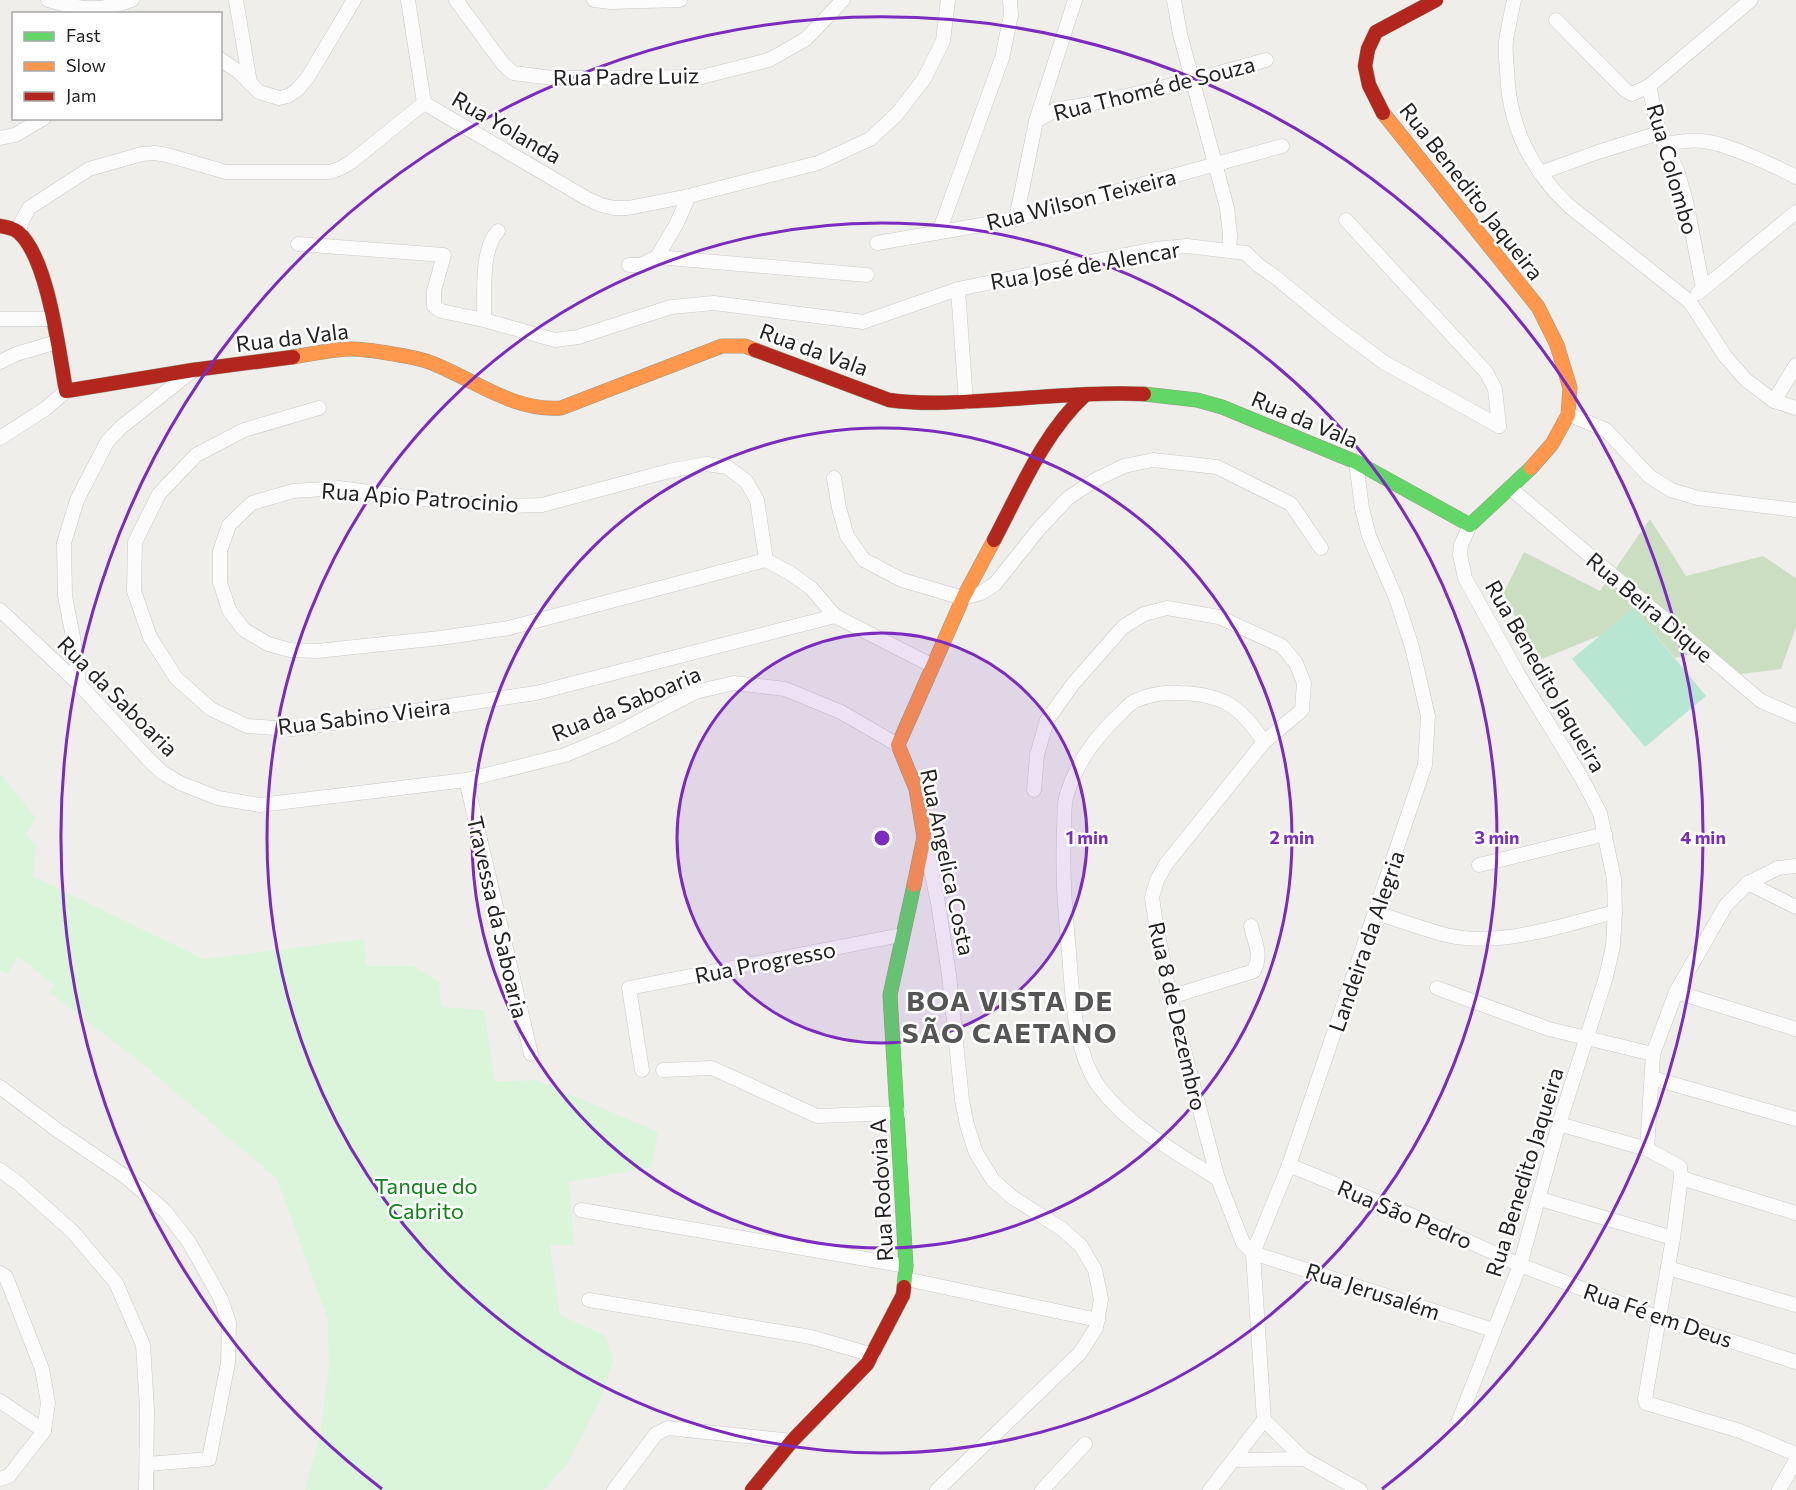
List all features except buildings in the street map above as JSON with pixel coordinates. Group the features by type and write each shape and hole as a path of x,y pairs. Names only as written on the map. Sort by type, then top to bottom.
{"street":[{"path":"48,0 89,9 110,8 132,0"},
{"path":"236,0 250,83"},
{"path":"222,60 240,72 259,92 279,98 288,96 297,90 308,77 354,0"},
{"path":"408,0 424,104"},
{"name":"Rua Padre Luiz","path":"456,0 503,64 513,73 553,78 701,77 769,60 806,39 843,0"},
{"path":"594,0 610,3 680,0"},
{"name":"Rua Yolanda","path":"19,233 21,223 29,208 89,169 142,154 155,153 226,171 330,172 351,162 424,104 601,205 628,208 818,163 870,139 897,114 924,79 943,41 948,0"},
{"path":"939,232 1002,58 1011,15 1010,0"},
{"path":"1036,122 1076,0"},
{"path":"1174,0 1180,34 1227,208 1229,250"},
{"name":"Rua Benedito Jaqueira","path":"1436,0 1376,32 1368,49 1365,66 1369,85 1383,113 1538,307 1554,335 1569,390 1568,414 1560,432 1542,455 1470,525 1461,545 1460,555 1465,578 1518,674 1581,777 1600,813 1614,879 1615,912 1613,946 1606,977 1559,1124 1520,1265 1459,1420"},
{"path":"1514,0 1506,44 1507,90 1514,122 1525,148 1540,173 1552,190 1569,206 1690,302 1725,356 1746,380 1774,401 1796,408"},
{"path":"1557,20 1625,90 1632,94 1649,86 1751,0"},
{"name":"Rua Thomé de Souza","path":"1016,219 1036,122 1055,110 1113,100 1266,60"},
{"name":"Rua Colombo","path":"1649,86 1662,138 1677,170 1686,201 1703,288"},
{"path":"0,138 15,135 41,120"},
{"path":"1540,173 1598,152 1662,138 1704,141 1774,166 1796,177"},
{"name":"Rua Wilson Teixeira","path":"877,243 1016,219 1282,146"},
{"path":"657,257 676,225 689,195"},
{"path":"1690,302 1703,288 1796,212"},
{"path":"1230,235 1258,265 1385,363 1499,426 1495,389 1486,372 1346,220"},
{"path":"0,226 19,233 35,258 53,319 66,391 45,409 0,438"},
{"path":"484,320 485,263 493,237 498,231"},
{"name":"Rua José de Alencar","path":"298,244 444,255 434,291 434,306 441,311 484,320 555,340 578,337 671,307 714,303 863,322 958,289 1155,249 1187,246 1246,253"},
{"path":"629,265 641,264 657,257 867,275"},
{"path":"958,289 966,402"},
{"path":"0,319 53,319"},
{"path":"0,362 16,354 57,342"},
{"name":"Rua da Vala","path":"66,391 193,370 352,349 427,361 513,401 536,408 549,409 561,408 722,346 734,345 755,349 889,400 903,402 966,402 1142,394 1197,400 1221,407 1356,462 1470,525"},
{"path":"1774,401 1796,365"},
{"path":"79,684 65,596 64,543 77,500 107,442 120,428 193,370"},
{"path":"898,745 963,598 1051,433 1067,412 1085,395"},
{"name":"Rua Sabino Vieira","path":"319,408 244,430 196,455 159,494 135,542 134,591 150,637 176,678 211,709 247,726 292,729 536,693 835,616"},
{"path":"1568,414 1606,430 1649,476 1671,490 1698,498 1796,510"},
{"path":"834,478 847,536 864,560 902,580 963,598 981,593 995,584 1038,530 1068,498 1095,480 1124,466 1153,459 1217,467 1291,504 1321,548"},
{"name":"Landeira da Alegria","path":"1264,1420 1252,1253 1289,1165 1425,765 1428,716 1412,647 1396,598 1369,537 1362,508 1356,462"},
{"name":"Rua Apio Patrocinio","path":"706,464 727,467 746,481 757,500 766,560 509,628 317,651 290,650 268,644 243,629 229,610 220,582 220,551 229,525 252,503 292,490 339,488 447,502 504,506 542,505 669,471 706,464"},
{"name":"Rua Beira Dique","path":"1510,488 1761,701 1796,716"},
{"path":"766,560 811,588 835,616 933,666"},
{"name":"Rua 8 de Dezembro","path":"1034,790 1037,755 1047,720 1072,684 1123,627 1144,614 1167,608 1219,617 1282,646 1296,663 1304,683 1302,710 1264,742 1166,864 1156,880 1152,897 1170,997 1218,1179 1243,1243 1252,1253"},
{"name":"Rua da Saboaria","path":"0,610 79,684 149,760 164,773 180,783 218,798 260,805 465,780 565,755 613,735 695,692 734,683 785,689 841,712 898,745"},
{"path":"1218,1179 1167,1147 1126,1115 1100,1088 1087,1065 1079,1035 1072,990 1063,885 1066,796 1080,763 1101,731 1134,701 1167,693 1200,693 1235,706 1252,724 1264,742"},
{"name":"Rua Angelica Costa","path":"898,745 916,789 938,903 962,1100 976,1153 993,1179 1012,1197 1062,1229 1081,1246 1095,1270 1101,1299 1097,1324"},
{"name":"Travessa da Saboaria","path":"465,780 531,1054"},
{"path":"1479,865 1605,834"},
{"name":"Rua Rodovia A","path":"752,1490 792,1441 867,1364 903,1294 906,1272 899,1113 890,995 901,935 924,837"},
{"path":"1647,1149 1653,1054 1676,992 1726,905 1748,884 1778,868 1796,866"},
{"path":"1748,884 1796,907"},
{"path":"1376,913 1448,935 1478,939 1515,936 1615,912"},
{"path":"1170,997 1254,971 1259,952 1251,926"},
{"name":"Rua Progresso","path":"642,1070 629,988 901,935"},
{"path":"1437,988 1549,1029 1653,1054"},
{"path":"1676,992 1796,1029"},
{"path":"663,1070 712,1068 817,1116 899,1113"},
{"path":"1652,1078 1796,1119"},
{"path":"0,1087 57,1130 126,1177 165,1211 189,1242 220,1299 229,1323 228,1363 209,1459 147,1464"},
{"path":"1559,1124 1647,1149 1680,1173 1796,1213"},
{"name":"Rua São Pedro","path":"1289,1165 1415,1217 1520,1265"},
{"path":"0,1170 73,1232 116,1283 143,1345 147,1409 146,1490"},
{"path":"1680,1173 1673,1238 1646,1403 1740,1431 1796,1454"},
{"path":"1540,1199 1673,1238"},
{"path":"581,1210 906,1272 1097,1324 1080,1353 938,1490"},
{"name":"Rua Jerusalém","path":"1252,1253 1494,1329"},
{"name":"Rua Fé em Deus","path":"1520,1265 1659,1318 1796,1362"},
{"path":"1668,1268 1796,1305"},
{"path":"0,1273 6,1277 42,1368 48,1403 44,1431 9,1476 0,1479"},
{"path":"589,1300 811,1337 873,1355"},
{"path":"0,1401 44,1431"},
{"path":"1210,1490 1264,1420 1304,1459 1360,1490"},
{"path":"614,1490 656,1434 668,1428 792,1441"},
{"path":"1042,1490 1085,1444"},
{"path":"1234,1460 1304,1459"},
{"path":"1779,1490 1796,1460"}],"green space":[{"path":"1650,519 1686,576 1763,556 1796,578 1796,627 1781,669 1725,676 1701,652 1675,658 1633,608 1601,635 1542,659 1502,596 1524,552 1600,591"},
{"path":"1633,608 1706,696 1645,747 1572,659"},
{"name":"Tanque do Cabrito","path":"0,773 36,818 26,835 36,845 33,876 203,959 364,939 366,966 413,966 439,982 441,1007 484,1010 495,1082 536,1080 658,1132 652,1167 569,1182 574,1245 550,1245 560,1315 606,1336 613,1361 600,1400 567,1464 544,1490 305,1490 320,1435 329,1368 328,1320 277,1179 138,1060 49,992 54,984 18,957 7,974 0,970"}],"traffic: fast":[{"path":"1144,394 1197,400 1222,407 1356,462 1470,525 1531,468"},
{"path":"904,1287 906,1266 890,995 914,885"}],"traffic: slow":[{"path":"1383,113 1538,307 1557,345 1570,388 1568,415 1552,444 1531,468"},
{"path":"293,357 352,349 403,356 429,362 526,405 561,408 722,346 745,346 755,350"},
{"path":"914,885 924,837 916,789 898,745 963,598 994,540"}],"traffic: jam":[{"path":"1383,113 1369,85 1365,66 1368,49 1376,32 1436,0"},
{"path":"0,226 18,232 28,244 37,262 51,306 66,391 193,370 293,357"},
{"path":"755,350 889,400 902,402 942,403 1089,394 1144,394"},
{"path":"994,540 1045,445 1070,410 1085,395"},
{"path":"752,1490 792,1441 867,1364 903,1295 904,1287"}],"district":[{"name":"BOA VISTA DE SÃO CAETANO","path":"1010,1016"}]}
